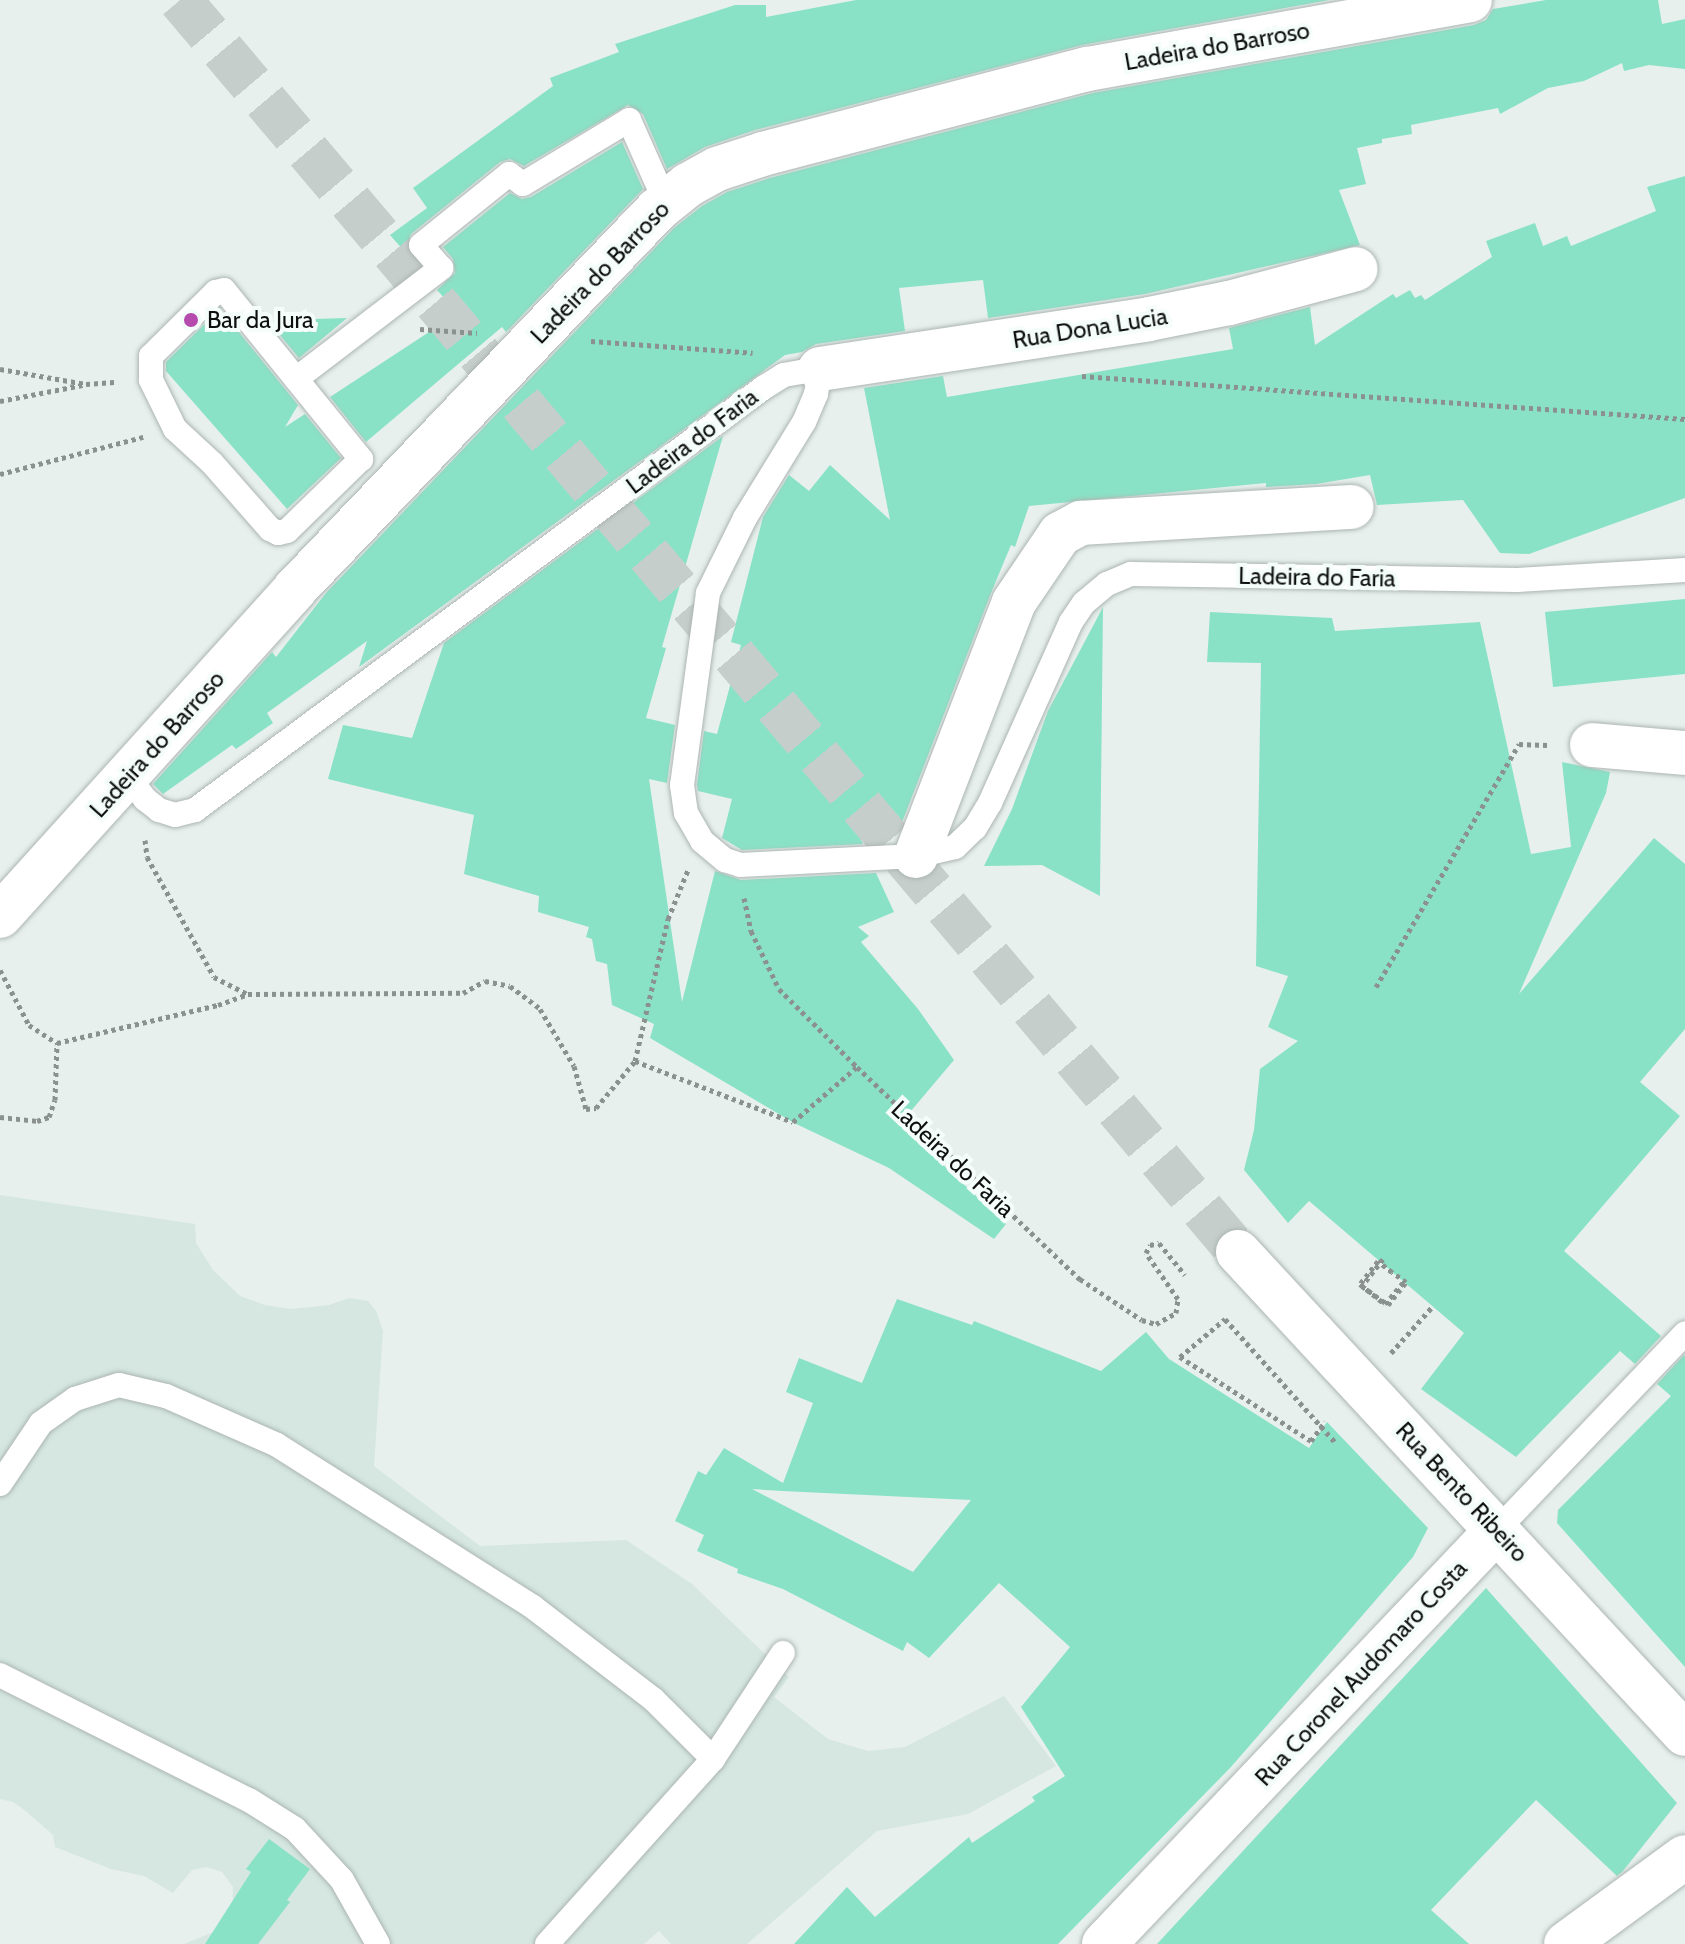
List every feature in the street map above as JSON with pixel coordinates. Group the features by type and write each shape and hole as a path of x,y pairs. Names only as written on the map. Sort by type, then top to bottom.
{"street":[{"name":"Ladeira do Barroso","path":"0,916 137,788 295,589 666,203 688,185 717,169 763,154 1088,69 1470,0"},
{"name":"Rua Dona Lucia","path":"820,369 1149,319 1229,303 1356,269"},
{"path":"916,856 1014,602 1060,534 1081,523 1352,507"},
{"path":"1592,745 1685,753"},
{"name":"Rua Bento Ribeiro","path":"1238,1252 1685,1734"},
{"name":"Rua Coronel Audomaro Costa","path":"1104,1944 1497,1530"},
{"path":"1566,1944 1685,1857"}],"lane":[{"path":"296,379 441,268 421,245 509,174 523,184 629,120 666,203"},
{"path":"220,290 224,290 361,459 287,531 278,533 270,529 212,463 175,429 151,380 151,356 220,290"},
{"path":"740,865 725,860 702,841 686,813 682,785 708,593 745,518 804,422 816,394 820,369"},
{"name":"Ladeira do Faria","path":"137,788 159,810 175,815 195,810 763,388 784,375 820,369"},
{"name":"Ladeira do Faria","path":"740,865 916,856 955,847 975,828 1071,622 1084,603 1107,584 1131,574 1517,580 1685,570"},
{"name":"Rua Coronel Audomaro Costa","path":"1497,1530 1685,1333"},
{"path":"0,1484 41,1423 75,1399 119,1385 166,1396 277,1445 533,1607 653,1699 713,1759"},
{"path":"547,1944 713,1759 783,1653"},
{"path":"0,1675 249,1800 295,1829 342,1880 378,1944"}],"path":[{"path":"0,369 86,384"},
{"path":"0,401 86,384 151,380"},
{"path":"0,474 175,429"},
{"path":"1376,987 1519,744 1592,745"},
{"path":"137,788 147,857 214,977 248,994"},
{"path":"0,970 29,1025 57,1043 218,1005 248,994 463,993 485,981 510,986 540,1009 574,1066 583,1108 589,1110 596,1108 635,1061 668,919 702,841"},
{"name":"Ladeira do Faria","path":"740,865 751,931 779,989 1080,1279 1142,1320 1156,1324 1176,1313 1178,1299 1146,1253 1150,1245 1159,1243 1185,1275"},
{"path":"0,1117 37,1121 49,1117 55,1100 57,1043"},
{"path":"635,1061 793,1122 857,1067"},
{"path":"1383,1259 1362,1286 1388,1305 1406,1282 1392,1272 1378,1261 1360,1284 1385,1304 1404,1281"},
{"path":"1390,1355 1433,1306"},
{"path":"1325,1422 1311,1441 1180,1357 1225,1319 1335,1442"}],"shaded area":[{"path":"0,1195 195,1224 196,1243 213,1270 240,1296 265,1305 291,1309 329,1305 349,1298 368,1301 376,1311 383,1331 374,1466 480,1546 626,1540 692,1584 789,1677 774,1697 828,1739 868,1751 905,1747 1004,1696 1056,1766 968,1814 877,1831 747,1944 671,1944 659,1931 644,1944 184,1944 221,1929 232,1917 233,1887 222,1872 206,1867 192,1870 173,1893 144,1876 111,1869 55,1847 53,1835 27,1812 13,1802 0,1799"}],"building":[{"path":"856,0 1329,0 1082,45 755,130 705,147 667,169 643,114 628,105 524,166 510,159 500,162 411,234 406,248 418,267 390,235 427,208 413,188 553,86 550,78 619,52 615,44 735,5 766,5 766,17"},
{"path":"1546,0 1658,0 1662,24 1685,19 1685,69 1649,65 1624,71 1622,63 1584,81 1548,88 1500,114 1498,108 1411,125 1412,134 1382,139 1382,143 1357,148 1366,184 1339,190 1360,245 1145,294 988,318 983,280 899,288 905,331 816,344 802,352 785,355 359,667 367,641 267,713 273,723 236,749 232,745 163,794 153,784 272,652 276,657 326,593 674,228 702,206 727,192 770,178 1093,93 1474,25 1486,20 1493,9"},
{"path":"622,142 643,189 506,332 502,327 366,442 330,397 458,313 437,290 455,273 453,259 443,247 510,193 522,199 531,197"},
{"path":"1685,176 1685,498 1529,554 1500,553 1463,500 1377,505 1370,475 1316,484 1266,487 1266,483 1029,506 1015,547 1011,545 991,593 899,830 859,835 863,844 742,850 722,838 732,799 698,791 697,785 704,731 717,734 741,645 731,642 763,517 789,475 809,491 830,465 890,520 864,388 943,376 947,397 1233,349 1229,328 1310,307 1315,345 1393,294 1396,298 1410,290 1415,298 1421,295 1425,300 1492,257 1486,241 1535,223 1543,246 1567,236 1571,246 1656,211 1647,187"},
{"path":"220,309 298,405 285,427 305,414 341,458 287,509 166,371 166,362"},
{"path":"347,318 299,358 270,323 280,320"},
{"path":"723,436 662,647 666,648 646,718 675,725 667,783 649,779 682,1002 715,871 741,880 876,873 894,912 858,927 869,936 861,942 918,1009 954,1060 905,1118 944,1156 940,1162 1006,1224 994,1239 889,1168 794,1123 650,1038 654,1024 612,1005 607,964 596,961 592,939 586,937 589,927 538,912 539,896 464,874 474,815 328,779 343,725 412,738 444,643"},
{"path":"1685,599 1685,674 1553,687 1545,612"},
{"path":"1103,607 1100,896 1042,865 984,866 1012,809 1048,711"},
{"path":"1210,612 1332,618 1335,631 1480,622 1531,854 1571,847 1562,762 1610,772 1606,793 1519,994 1654,838 1685,864 1685,1029 1640,1082 1680,1116 1564,1251 1661,1336 1635,1364 1620,1351 1516,1457 1421,1389 1464,1333 1309,1201 1288,1223 1244,1170 1254,1130 1260,1069 1298,1041 1268,1027 1288,976 1256,966 1261,663 1207,662"},
{"path":"897,1299 972,1325 974,1321 1101,1371 1146,1332 1169,1359 1309,1448 1327,1422 1428,1528 1413,1557 1231,1767 1058,1944 794,1944 847,1887 875,1917 969,1837 972,1843 1035,1801 1032,1797 1065,1776 1021,1707 1070,1647 999,1583 929,1658 907,1642 903,1651 783,1589 737,1573 738,1569 697,1551 704,1535 675,1521 698,1471 706,1475 724,1448 783,1483 813,1403 786,1392 799,1358 862,1383","holes":["752,1489 971,1500 913,1572"]},
{"path":"1684,1355 1685,1667 1557,1523 1558,1510 1671,1396 1657,1384"},
{"path":"1486,1588 1677,1803 1623,1871 1617,1876 1536,1800 1431,1910 1469,1944 1157,1944"},
{"path":"269,1839 310,1869 287,1900 290,1902 258,1944 205,1944 251,1872 246,1869"}],"tunnel":[{"path":"180,0 1238,1252"}],"place":[{"name":"Bar da Jura","path":"191,320"}]}
